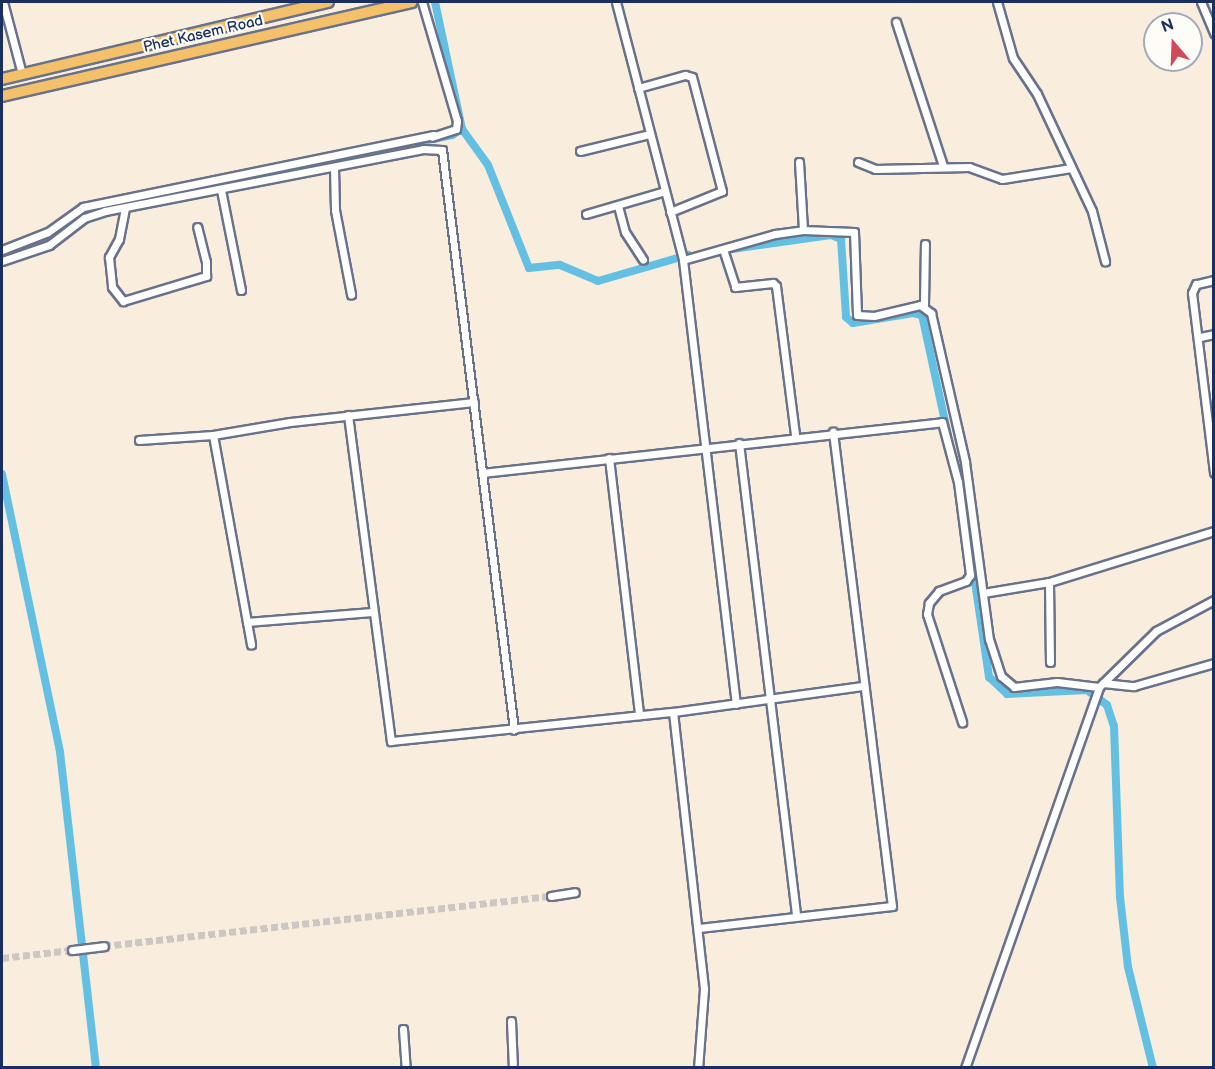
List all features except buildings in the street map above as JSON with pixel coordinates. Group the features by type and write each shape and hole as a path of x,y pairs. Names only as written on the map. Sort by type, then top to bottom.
{"main road":[{"name":"Phet Kasem Road","path":"2,79 328,2"},
{"name":"Phet Kasem Road","path":"2,96 411,2"}],"street":[{"path":"3,2 22,74"},
{"path":"2,249 48,232 83,207 432,136 456,129 457,121 422,2"},
{"path":"616,2 682,258 736,704"},
{"path":"997,2 1013,58 1037,94 1092,211 1105,261"},
{"path":"1201,2 1214,33"},
{"path":"896,22 943,166"},
{"path":"639,88 685,75 692,77 722,190 670,212"},
{"path":"580,151 650,134"},
{"path":"424,148 432,136"},
{"path":"2,261 57,241 84,218 424,148 439,147 444,154 514,730"},
{"path":"799,162 803,230"},
{"path":"858,162 875,169 943,166 977,168 1002,179 1071,168"},
{"path":"334,168 335,210 351,294"},
{"path":"221,190 241,290"},
{"path":"586,214 665,191"},
{"path":"618,206 625,232 643,260"},
{"path":"125,208 119,239 109,257 112,287 123,301 206,276 206,261 197,227"},
{"path":"682,258 803,230 854,232 857,315 863,317 924,305"},
{"path":"925,244 924,305 932,319 965,462 983,593 996,666 1010,686 1056,682 1100,687 1134,686 1214,663"},
{"path":"723,249 735,287 773,283 776,286 795,435"},
{"path":"1214,280 1192,289 1200,337 1214,473"},
{"path":"1200,337 1214,334"},
{"path":"139,440 213,435 348,415 474,402"},
{"path":"348,415 372,612 391,741 673,712 864,686"},
{"path":"482,474 795,435 932,422 946,426 970,575 966,581 939,591 929,603 927,614 962,722"},
{"path":"699,928 892,906 834,432"},
{"path":"213,435 250,645"},
{"path":"739,442 796,917"},
{"path":"609,458 639,715"},
{"path":"983,593 1049,582 1214,531"},
{"path":"1049,582 1050,662"},
{"path":"965,1068 1093,700 1100,687 1156,631 1214,600"},
{"path":"247,622 372,612"},
{"path":"673,712 699,928 704,989 698,1068"},
{"path":"551,896 576,892"},
{"path":"75,950 104,946"},
{"path":"511,1020 513,1068"},
{"path":"403,1029 406,1068"}],"waterway":[{"path":"435,2 462,129 488,165 529,268 560,265 598,281 688,255"},
{"path":"170,193 452,135 462,129"},
{"path":"2,253 47,239 81,213 107,205"},
{"path":"725,250 831,235 841,239 846,317 853,323 913,313 922,315 948,435"},
{"path":"2,474 60,752 96,1068"},
{"path":"966,521 989,677 1007,694 1087,690 1107,705 1114,726 1120,897 1128,967 1153,1068"}],"tunnel":[{"path":"104,946 551,896"},
{"path":"2,958 72,950"}]}
